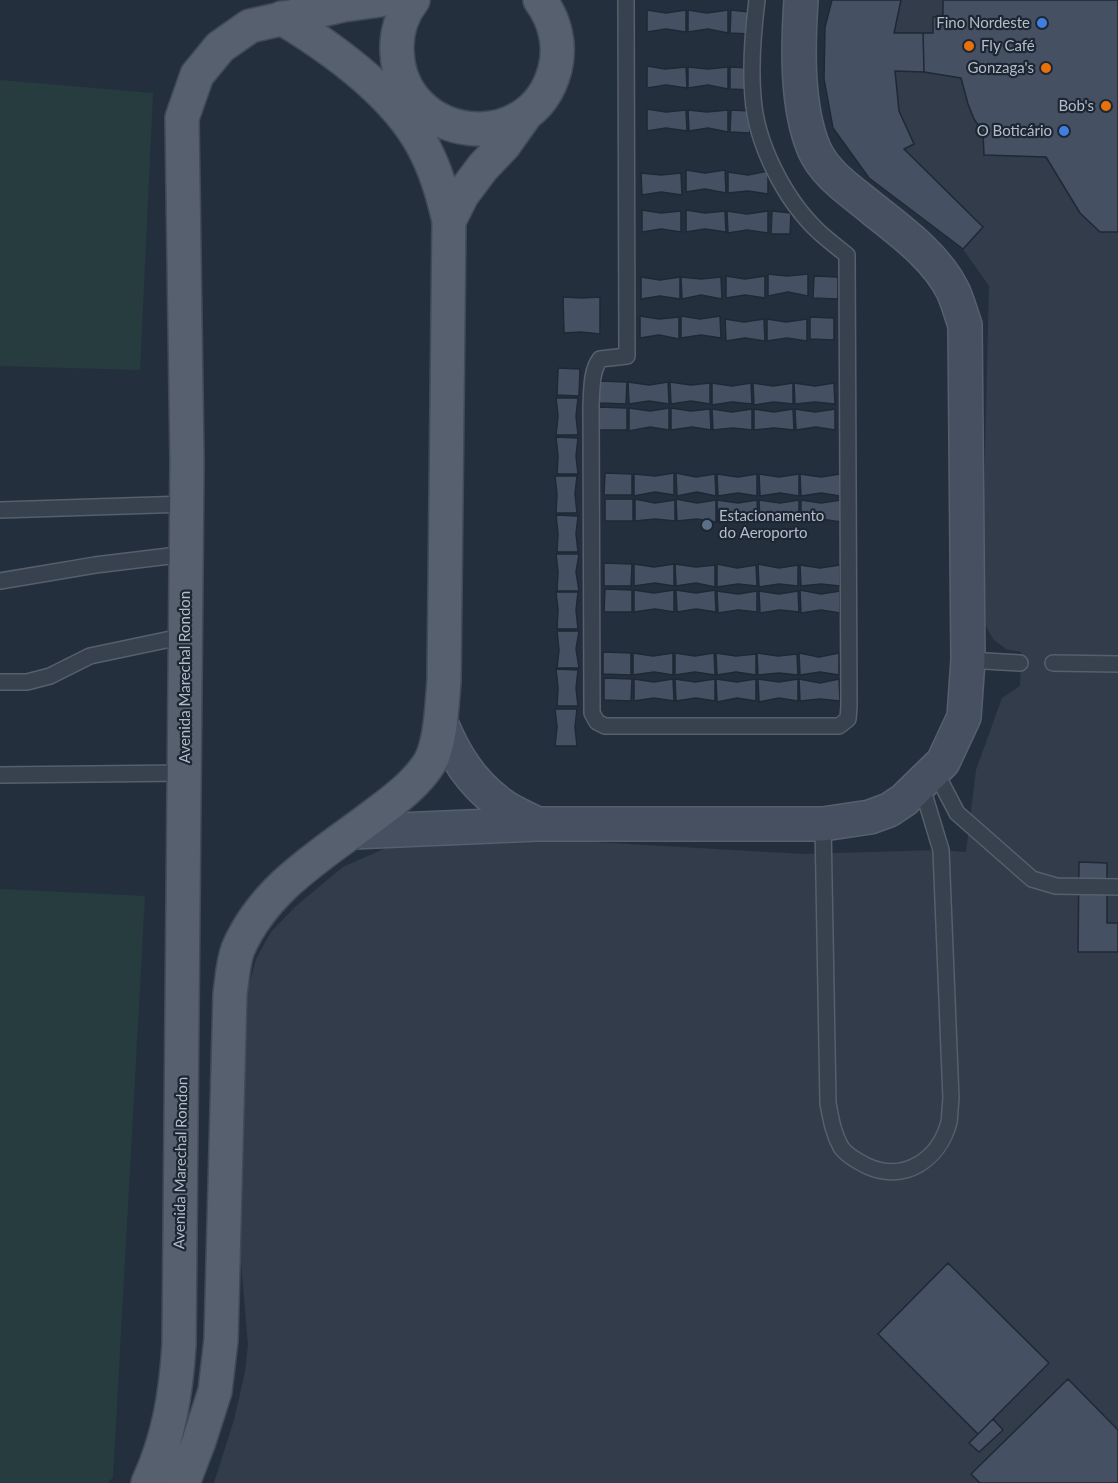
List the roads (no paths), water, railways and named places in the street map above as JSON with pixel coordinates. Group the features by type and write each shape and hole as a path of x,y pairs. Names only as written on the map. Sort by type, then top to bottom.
{"main road":[{"name":"Avenida Marechal Rondon","path":"148,1483 168,1431 176,1387 179,1345 187,504 182,118 197,75 220,47 250,26 380,0"},
{"path":"413,0 403,16 396,45 400,74 415,100 425,110 452,126 483,130 506,124 526,113"},
{"path":"449,221 462,195 483,167 504,145 526,113 542,97 553,76 557,58 557,40 553,22 540,0"},
{"path":"183,1483 215,1391 221,1340 230,994 237,951 254,918 284,883 395,800 431,760 441,723 444,681 449,221 442,190 427,154 405,118 345,61 315,38 282,18"}],"street":[{"path":"353,832 537,824 823,824 870,817 889,810 943,762 964,717 969,660 965,325 953,291 937,267 874,209 846,189 815,150 806,121 800,64 801,0"},
{"path":"441,723 455,755 476,782 500,804 537,824"}],"lane":[{"path":"626,0 627,356 600,358 596,364 593,384 591,405 592,713 597,722 605,726 839,726 848,719 849,706 847,255 818,231 794,204 780,182 766,151 753,98 752,47 757,0"},
{"path":"0,510 187,504"},
{"path":"0,581 95,565 186,554"},
{"path":"0,682 27,682 50,676 90,656 185,636"},
{"path":"969,660 1020,663"},
{"path":"1053,663 1118,664"},
{"path":"0,775 184,773"},
{"path":"823,824 828,1102 832,1129 843,1149 861,1163 879,1172 899,1172 915,1167 931,1156 941,1141 949,1122 951,1099 941,850 928,777"},
{"path":"928,777 957,813 1032,879 1056,886 1118,887"}],"place":[{"name":"Fino Nordeste","path":"1042,23"},
{"name":"Fly Café","path":"969,46"},
{"name":"Gonzaga's","path":"1046,68"},
{"name":"Bob's","path":"1106,106"},
{"name":"O Boticário","path":"1064,131"},
{"name":"Estacionamento do Aeroporto","path":"707,525"}]}
